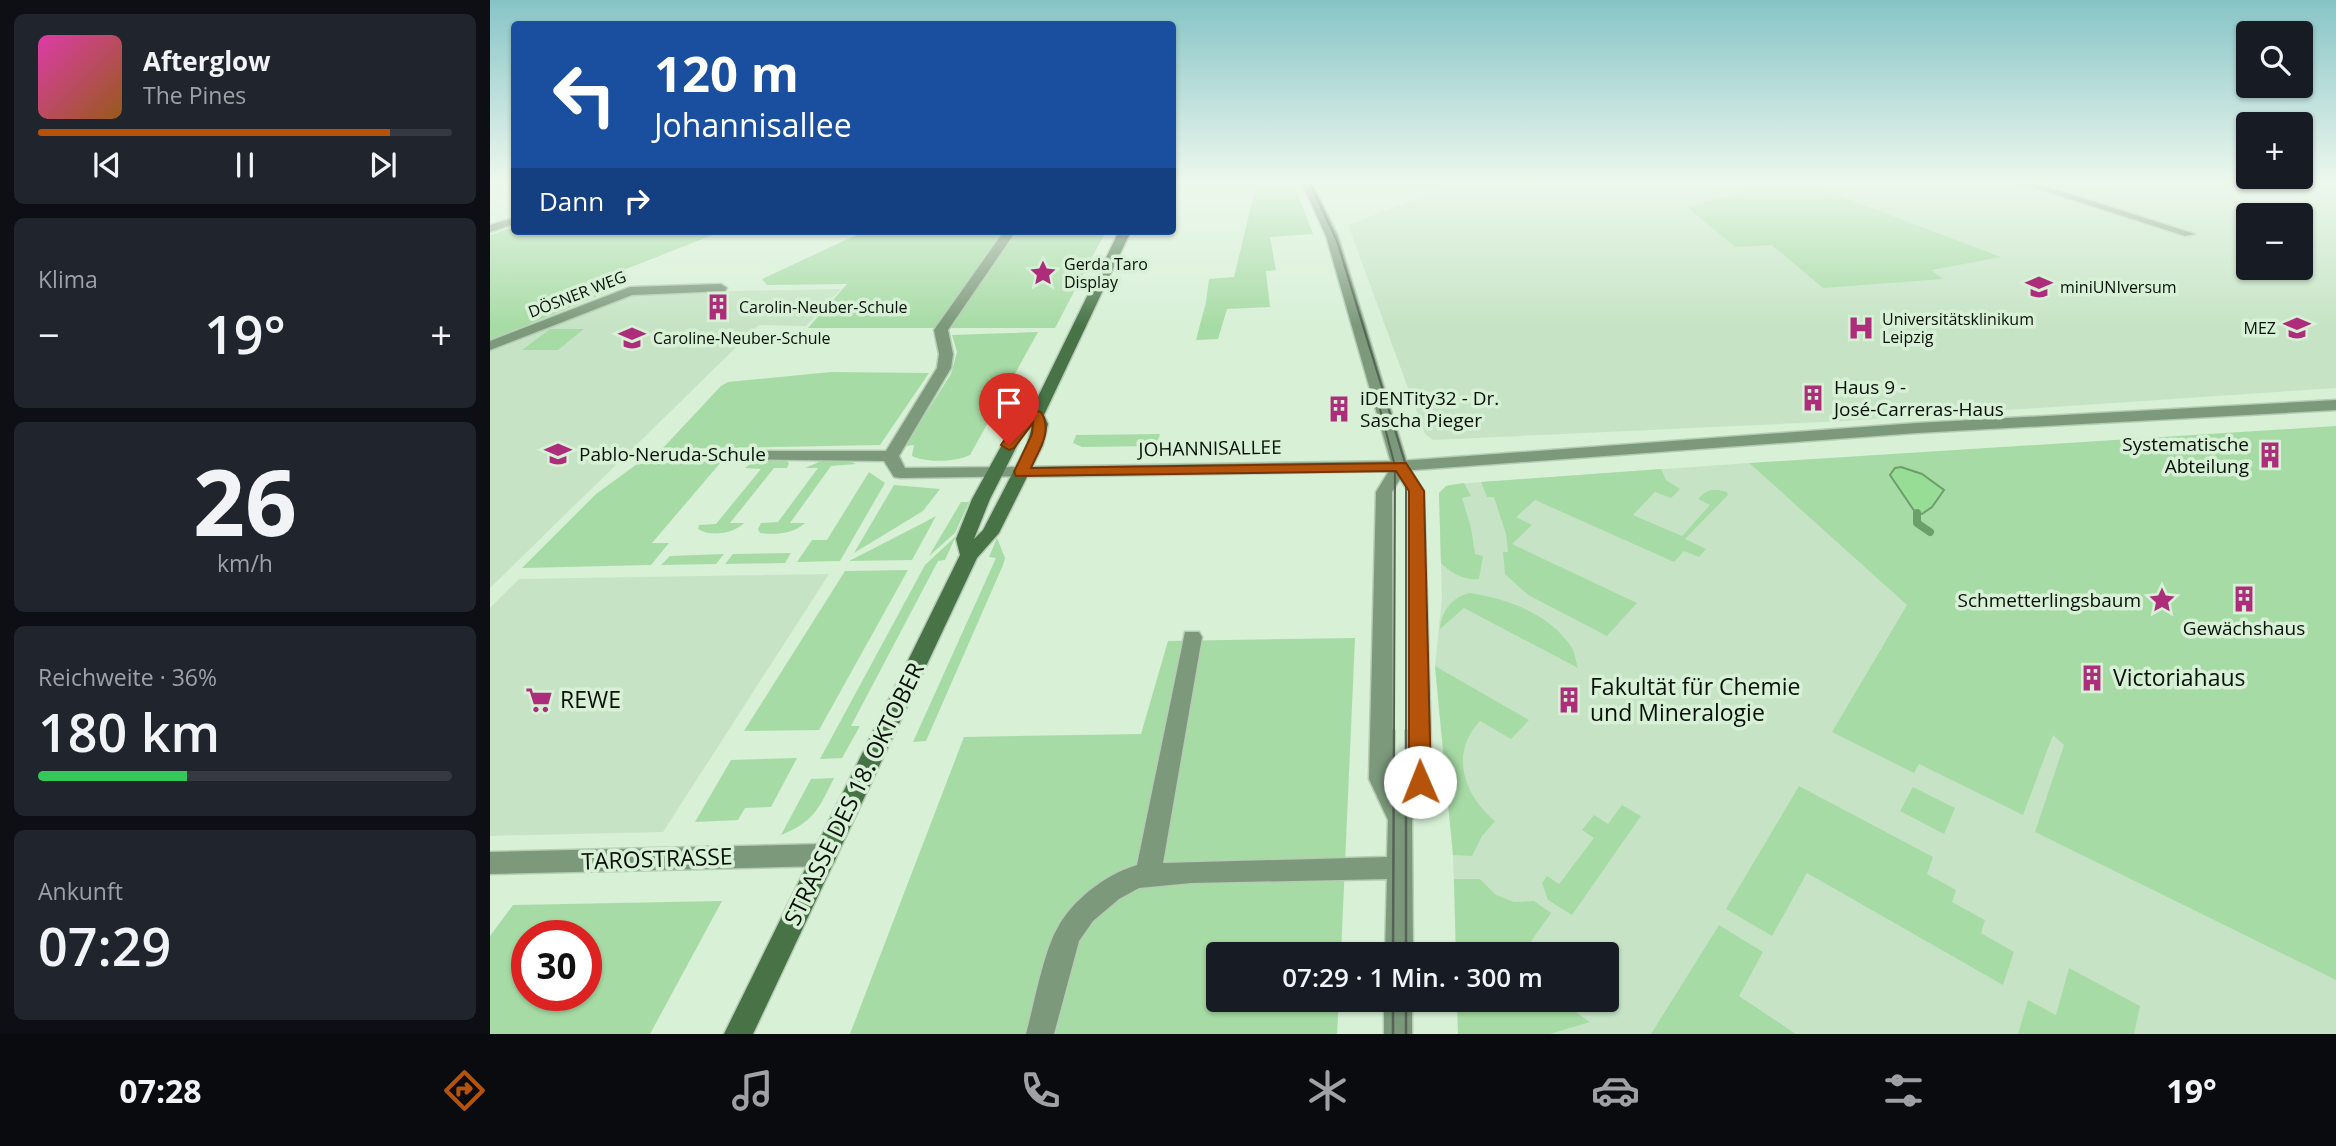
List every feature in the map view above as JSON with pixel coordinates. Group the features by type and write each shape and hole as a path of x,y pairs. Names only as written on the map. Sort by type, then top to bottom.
{"main road":[{"name":"STRASSE DES 18. OKTOBER","path":"969,555 965,539 994,473 1018,430 1036,415 1123,235"},
{"name":"STRASSE DES 18. OKTOBER","path":"738,1034 969,555 990,533 1021,472 1039,434 1040,424 1036,415"}],"street":[{"path":"1329,229 1400,466 1416,491 1420,782 1400,820"},
{"path":"2174,229 2189,234"},
{"path":"1007,235 941,330 946,354 944,368 891,456 892,464 900,473 1021,472"},
{"name":"DÖSNER WEG","path":"490,346 630,290 721,288"},
{"name":"JOHANNISALLEE","path":"1021,472 1400,466 1917,428 2336,405"},
{"path":"726,456 891,456"},
{"path":"1399,942 1400,820 1381,779 1381,765 1384,492 1400,466"},
{"path":"1148,874 1192,637"},
{"name":"TAROSTRASSE","path":"490,863 825,855"},
{"path":"1040,1034 1067,936 1084,912 1135,877 1148,874 1401,868"},
{"path":"1398,1012 1398,1034"}],"shaded area":[{"path":"511,229 511,235 713,235 598,280 628,284 490,340 490,235"},
{"path":"1246,229 1311,229 1313,234 1270,237 1276,270 1266,271 1270,307 1227,309 1218,339 1196,340 1209,279 1234,277"},
{"name":"Universitätsklinikum Leipzig","path":"1350,229 2236,229 2236,280 2313,280 2313,229 2336,229 2336,388 1845,421 1433,440 1425,434"},
{"path":"1714,229 1927,229 2001,257 1931,270 1943,279 1823,288 1772,245 1735,247"},
{"path":"856,235 1104,235 1055,328 808,328 847,284 767,285 762,279"},
{"path":"841,289 806,326 759,325 490,588 490,351 632,293"},
{"path":"550,329 584,329 558,350 522,350"},
{"path":"1038,332 970,455 941,461 912,456 914,445 905,446 951,374 957,352 952,335"},
{"path":"831,372 929,373 880,445 662,449 721,386 728,382"},
{"path":"2336,426 2336,980 2035,832 2064,745 2053,735 2023,815 1919,764 1914,773 1832,732 1907,605 1749,463"},
{"path":"1160,434 1156,446 1082,447 1073,443 1076,435"},
{"path":"784,459 789,463 787,468 774,468 730,523 744,523 734,530 722,533 709,533 698,529 699,525 716,524 761,469 745,468 758,461"},
{"path":"826,459 846,459 856,464 831,466 790,523 805,523 800,527 784,533 760,533 758,529 761,523 778,522 818,468 805,468"},
{"path":"722,461 652,543 669,543 651,565 522,568 596,494 637,464"},
{"path":"1749,463 2131,803 2094,861 2336,980 2336,1034 1458,1034 1457,1012 1619,1012 1619,942 1456,942 1453,855 1435,666 1442,598 1439,493 1446,486"},
{"path":"1901,467 1922,474 1944,490 1932,507 1922,514 1915,512 1890,475 1895,468"},
{"path":"1661,469 1666,480 1680,489 1671,498 1655,492 1633,515 1682,536 1710,505 1698,499 1701,496 1711,490 1727,492 1728,495 1685,539 1706,549 1699,557 1684,551 1674,562 1535,500 1516,517 1532,525 1512,544 1637,603 1607,636 1528,595 1505,574 1503,552 1508,552 1506,534 1494,497 1487,497 1481,482"},
{"path":"869,472 885,483 840,561 797,562 812,540 827,540"},
{"path":"1464,483 1471,496 1462,498 1475,554 1483,556 1479,579 1458,576 1441,563 1439,493 1446,486"},
{"path":"894,485 940,489 923,511 854,553"},
{"path":"961,502 969,502 955,533 929,556"},
{"path":"936,516 912,560 849,561 925,522"},
{"path":"956,536 945,560 938,561 851,726 860,726 842,758 820,759 925,565"},
{"path":"997,538 1005,558 1003,565 926,741 913,742 996,558 989,557"},
{"path":"791,553 785,563 725,564 733,554"},
{"path":"724,554 716,564 661,565 670,556"},
{"path":"908,570 819,730 744,731 845,571"},
{"path":"829,574 663,832 490,836 490,608 519,579"},
{"path":"1469,593 1498,599 1540,617 1563,636 1572,648 1578,668 1464,608 1440,629 1448,606"},
{"path":"1355,638 1342,942 1206,942 1206,1012 1338,1012 1337,1034 850,1034 964,737 1141,734 1168,641"},
{"path":"1435,666 1529,720 1511,739 1480,721 1470,734 1463,760 1464,774 1475,799 1495,821 1482,836 1472,856 1453,855"},
{"path":"797,758 771,807 745,808 738,820 695,822 731,760"},
{"path":"834,778 814,813 801,825 781,835 811,779"},
{"path":"1799,786 1933,857 1927,874 1956,890 1952,902 1985,920 1981,933 2014,952 2003,985 1807,873 1772,936 1726,909"},
{"path":"1913,787 1955,808 1944,834 1900,811"},
{"path":"1622,805 1641,816 1572,915 1548,900 1542,883 1547,876 1559,884 1594,838 1582,830 1594,815 1608,824"},
{"path":"1454,879 1480,879 1496,895 1514,902 1534,901 1551,913 1530,942 1456,942"},
{"path":"722,901 650,1034 490,1034 490,936 513,905"},
{"path":"1719,925 1763,952 1739,996 1796,1034 1651,1034"},
{"path":"2069,968 2140,1006 2134,1034 2018,1034 2028,1000 2056,1015"},
{"path":"1457,1012 1576,1012 1590,1022 1550,1034 1458,1034"}],"waterway":[{"path":"1917,513 1917,523 1930,532"}],"tram line":[{"path":"1332,229 1406,466 1406,942"},
{"path":"1380,409 1395,466 1394,732"},
{"path":"1393,942 1394,730"},
{"path":"1393,1012 1393,1034"},
{"path":"1406,1012 1406,1034"}],"place":[{"name":"Gerda Taro Display","path":"1043,273"},
{"name":"miniUNIversum","path":"2039,287"},
{"name":"Carolin-Neuber-Schule","path":"718,307"},
{"name":"Universitätsklinikum Leipzig","path":"1861,328"},
{"name":"MEZ","path":"2297,328"},
{"name":"Caroline-Neuber-Schule","path":"632,338"},
{"name":"Haus 9 - José-Carreras-Haus","path":"1813,398"},
{"name":"iDENTity32 - Dr. Sascha Pieger","path":"1339,409"},
{"name":"Pablo-Neruda-Schule","path":"558,454"},
{"name":"Systematische Abteilung","path":"2270,455"},
{"name":"Gewächshaus","path":"2244,599"},
{"name":"Schmetterlingsbaum","path":"2162,600"},
{"name":"Victoriahaus","path":"2092,678"},
{"name":"REWE","path":"539,700"},
{"name":"Fakultät für Chemie und Mineralogie","path":"1569,700"}],"route":[{"path":"1009,445 1023,424 1036,415 1040,424 1039,434 1021,472 1400,466 1416,491 1420,782"}]}
